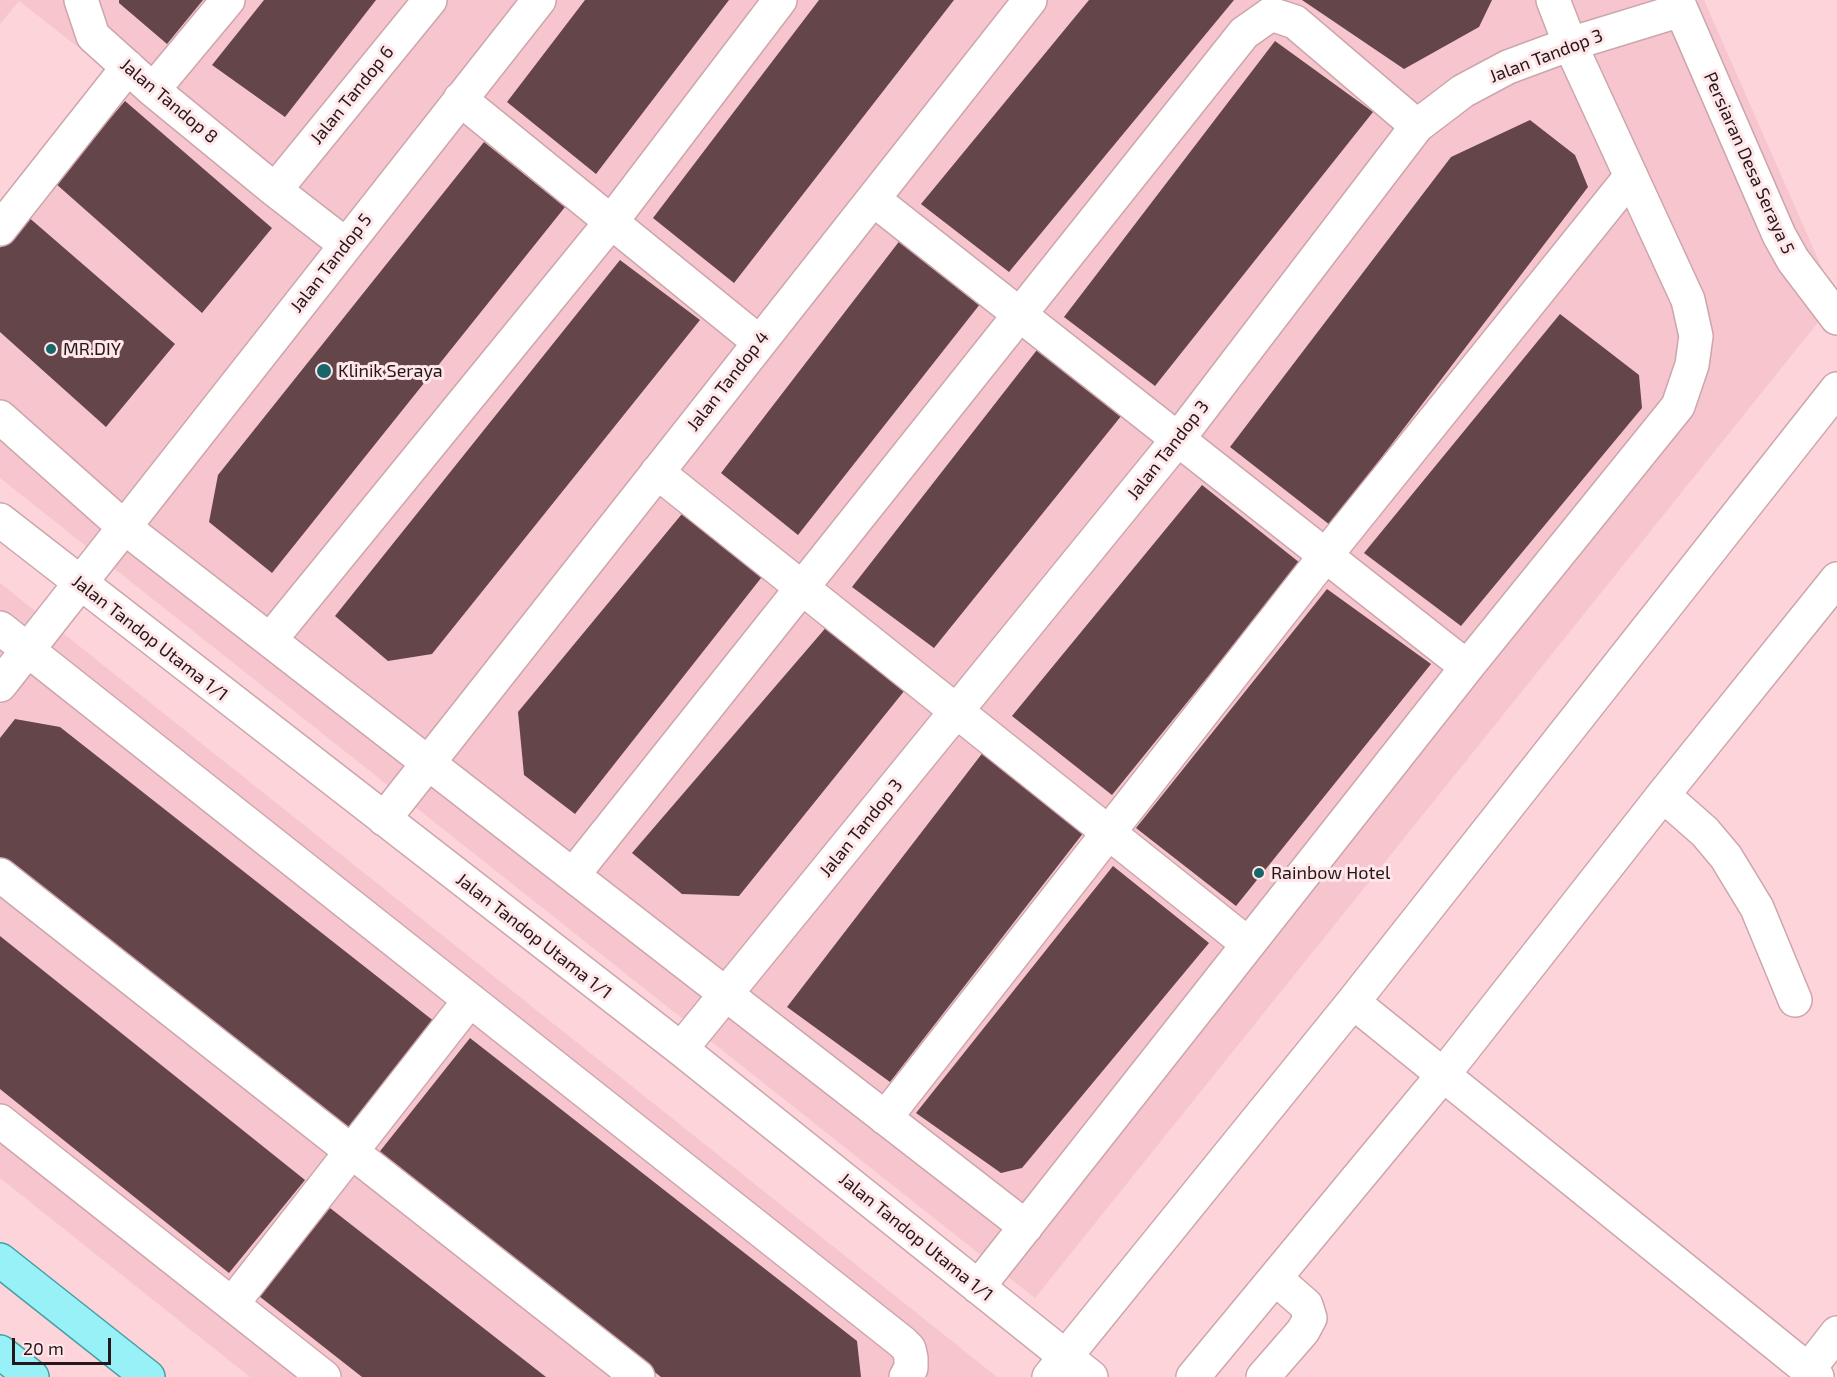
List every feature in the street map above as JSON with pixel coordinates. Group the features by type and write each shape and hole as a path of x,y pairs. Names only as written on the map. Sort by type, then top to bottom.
{"main road":[{"path":"0,1260 148,1377"},
{"path":"0,1352 32,1377"}],"street":[{"name":"Jalan Tandop 8","path":"81,0 93,36 153,90 274,190 346,245"},
{"path":"153,90 228,0"},
{"name":"Jalan Tandop 6","path":"274,190 430,0"},
{"name":"Jalan Tandop 5","path":"0,685 539,0"},
{"path":"270,640 611,222 780,0"},
{"name":"Jalan Tandop 4","path":"384,819 1030,0"},
{"path":"978,1287 1467,667 1678,406 1692,365 1696,336 1688,300 1570,44 1553,0"},
{"name":"Jalan Tandop 3","path":"681,1049 1178,439 1417,126 1463,91 1508,67 1679,5"},
{"name":"Persiaran Desa Seraya 5","path":"1679,5 1779,235 1793,260 1837,318"},
{"path":"573,875 1244,33 1271,14 1295,22 1417,126"},
{"path":"0,229 128,67"},
{"path":"460,99 759,342"},
{"path":"885,1118 1326,555 1631,176"},
{"path":"873,199 1467,667"},
{"path":"1057,1367 1353,1002 1837,389"},
{"path":"0,417 124,527 1026,1227"},
{"path":"657,472 1248,944"},
{"name":"Jalan Tandop Utama 1/1","path":"0,520 681,1049 978,1287 1057,1367 1090,1377"},
{"path":"1193,1377 1443,1076 1663,795 1837,579"},
{"path":"0,628 903,1342 909,1349 911,1358 911,1368 906,1377"},
{"path":"1663,795 1705,832 1726,857 1756,908 1795,1000"},
{"path":"0,875 638,1377"},
{"path":"232,1304 470,1000"},
{"path":"1353,1002 1813,1373 1837,1333"},
{"path":"0,1121 324,1377"},
{"path":"1263,1377 1303,1331 1310,1318 1306,1305 1275,1278"}],"shaded area":[{"path":"0,0 1704,0 1836,300 1035,1298 0,478 0,201 106,69 19,1 0,24"},
{"path":"0,583 997,1377 250,1377 0,1178"}],"building":[{"path":"119,0 203,0 167,44 119,3"},
{"path":"264,0 376,0 285,117 212,65"},
{"path":"585,0 729,0 596,174 507,102"},
{"path":"819,0 954,0 734,283 653,218"},
{"path":"1089,0 1234,0 1009,272 921,204"},
{"path":"1302,0 1492,0 1479,27 1404,69"},
{"path":"1275,41 1373,112 1155,386 1064,317"},
{"path":"125,101 272,228 202,313 55,183"},
{"path":"1530,120 1575,155 1588,187 1330,525 1230,447 1451,157"},
{"path":"484,142 565,207 272,573 209,522 218,475"},
{"path":"26,215 175,344 106,427 0,332 0,248"},
{"path":"901,239 984,299 798,535 721,473"},
{"path":"620,260 700,320 432,654 388,661 335,616"},
{"path":"1560,314 1639,375 1642,408 1461,626 1364,553"},
{"path":"1040,346 1126,410 934,648 852,587"},
{"path":"1202,485 1300,563 1112,795 1012,716"},
{"path":"686,509 765,573 575,814 524,775 518,712"},
{"path":"1327,589 1431,664 1236,906 1136,828"},
{"path":"829,624 909,685 739,896 682,894 632,853"},
{"path":"15,719 60,727 435,1022 347,1132 0,860 0,738"},
{"path":"984,751 1084,832 890,1082 787,1007"},
{"path":"1113,866 1209,943 1022,1168 1001,1173 916,1113"},
{"path":"0,936 305,1180 229,1273 0,1089"},
{"path":"470,1038 857,1341 861,1377 661,1377 377,1155"},
{"path":"330,1208 546,1377 362,1377 259,1296"}],"place":[{"name":"MR.DIY","path":"51,349"},
{"name":"Klinik Seraya","path":"324,371"},
{"name":"Rainbow Hotel","path":"1259,873"}]}
